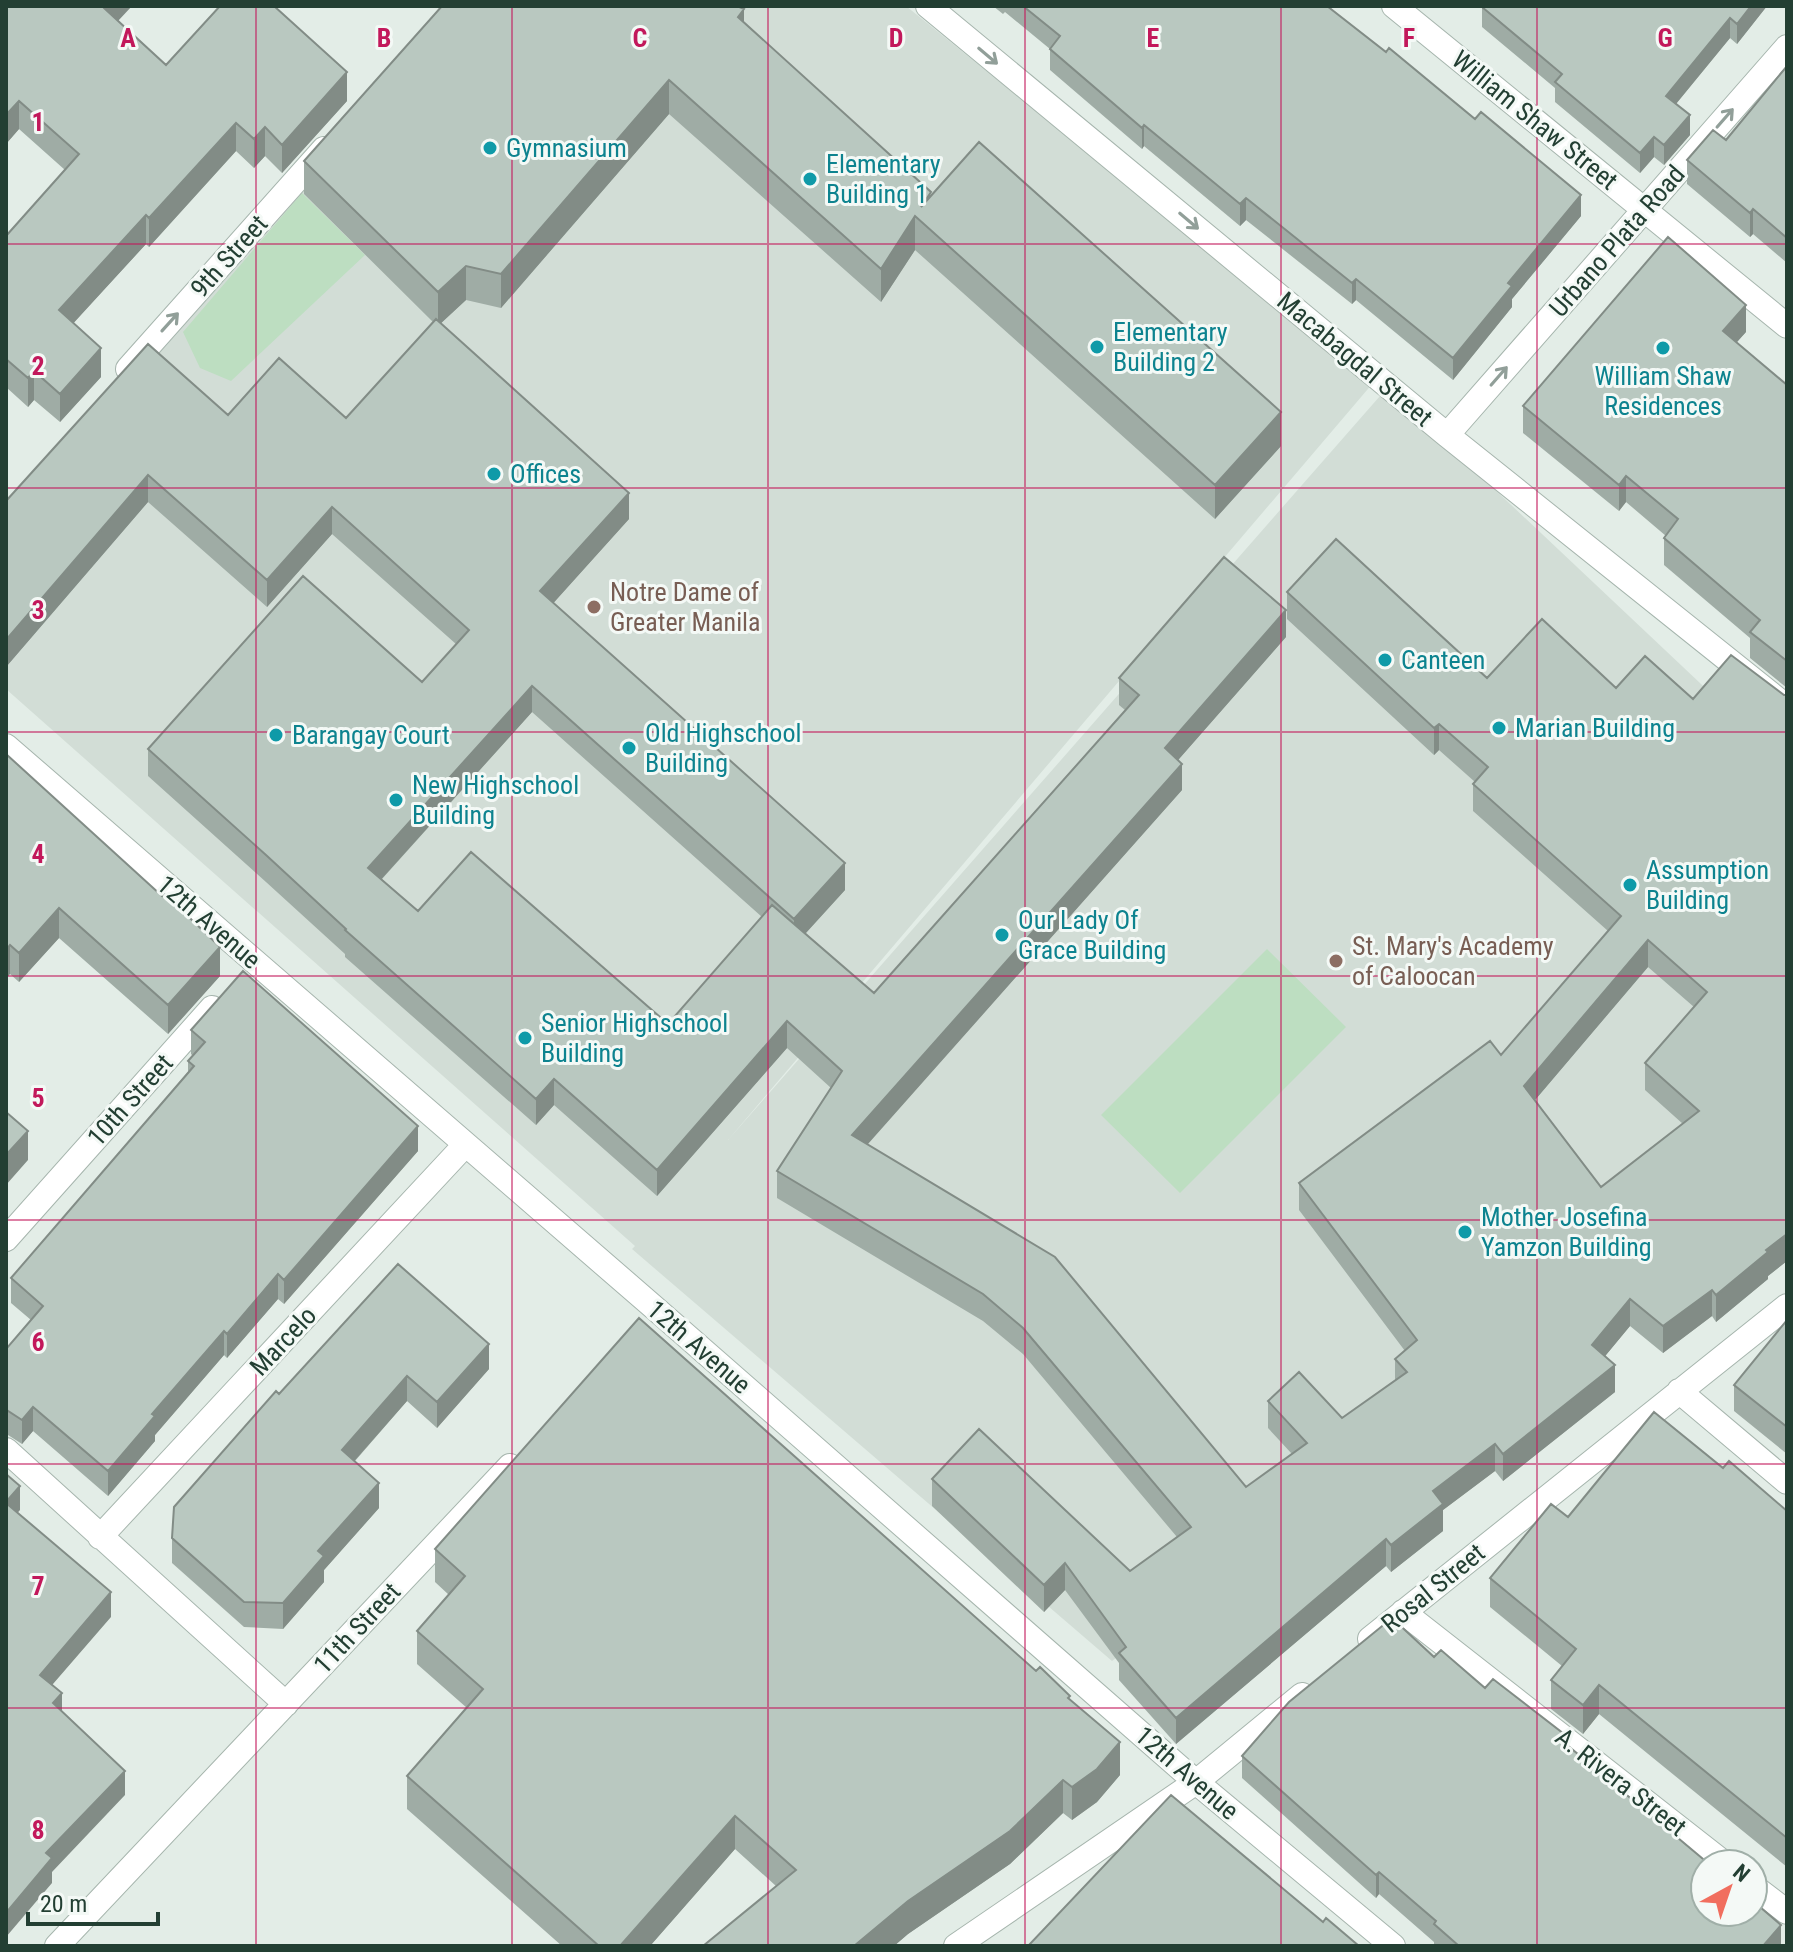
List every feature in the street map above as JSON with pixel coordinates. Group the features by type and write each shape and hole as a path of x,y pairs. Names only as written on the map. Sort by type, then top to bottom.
{"street":[{"name":"Macabagdal Street","path":"928,6 1447,435 1787,707"},
{"name":"William Shaw Street","path":"1394,6 1787,326"},
{"name":"Urbano Plata Road","path":"1447,435 1787,47"},
{"name":"9th Street","path":"112,386 335,137"},
{"name":"12th Avenue","path":"6,746 242,974 465,1145 652,1315 1196,1782 1393,1946"},
{"name":"10th Street","path":"6,1239 242,974"},
{"name":"Marcelo","path":"100,1537 465,1145"},
{"name":"Rosal Street","path":"1354,1652 1787,1306"},
{"path":"1679,1391 1787,1482"},
{"name":"11th Street","path":"57,1946 526,1449"},
{"path":"6,1450 286,1704"},
{"name":"A. Rivera Street","path":"1403,1612 1705,1848"},
{"path":"956,1946 1196,1782 1318,1682"},
{"path":"1769,1898 1787,1912"}],"shaded area":[{"path":"469,6 906,6 1373,383 728,1140 1387,388 1787,765 1787,1158 1112,1661 632,1249 635,1246 6,689 6,525"}],"green space":[{"path":"302,193 365,255 231,381 200,368 183,332"},
{"path":"1267,949 1346,1027 1180,1193 1101,1115"}],"building":[{"path":"6,6 105,6 166,65 220,6 274,6 347,72 282,145 265,127 254,139 236,123 59,310 101,348 60,394 34,371 28,378 6,359 6,236 79,154 19,101 6,115"},
{"path":"442,6 737,6 744,9 738,17 931,192 921,207 979,142 1281,412 1215,485 915,216 881,269 669,80 501,274 466,266 438,292 304,161"},
{"path":"1023,6 1327,6 1386,52 1389,48 1475,119 1481,112 1581,195 1508,283 1512,286 1453,358 1356,279 1352,283 1246,198 1240,204 1144,125 1142,128 1050,49 1060,36"},
{"path":"1483,6 1751,6 1737,24 1730,18 1666,96 1690,115 1664,145 1654,137 1640,153 1555,82 1562,74"},
{"path":"1787,66 1787,238 1753,209 1750,213 1687,160 1713,130 1726,140"},
{"path":"1668,237 1746,305 1723,331 1787,385 1787,661 1750,632 1760,620 1664,538 1678,519 1626,476 1619,485 1523,406"},
{"path":"436,319 629,493 540,591 845,863 794,919 532,686 368,868 418,911 471,852 668,1024 772,905 874,993 1139,695 1119,678 1224,557 1286,610 1165,748 1182,764 852,1135 1055,1257 1246,1487 1307,1443 1268,1401 1299,1372 1342,1418 1407,1372 1395,1359 1417,1340 1299,1183 1490,1041 1501,1055 1621,916 1473,784 1488,767 1439,724 1434,728 1287,592 1336,539 1487,678 1542,619 1616,688 1645,656 1693,699 1731,655 1787,695 1787,1234 1716,1295 1712,1290 1663,1326 1630,1299 1592,1345 1615,1365 1503,1454 1495,1444 1433,1491 1443,1504 1391,1545 1386,1539 1176,1718 1119,1653 1126,1647 1065,1563 1044,1585 932,1479 979,1429 1130,1571 1191,1527 1023,1328 983,1294 777,1171 842,1071 787,1021 657,1170 554,1079 536,1099 345,930 148,749 303,576 422,682 469,630 332,507 267,580 148,475 6,640 6,501 148,344 228,415 279,358 346,418","holes":["1648,940 1707,992 1645,1063 1699,1111 1601,1187 1524,1086"]},
{"path":"6,754 162,896 164,893 220,947 168,1005 59,908 19,953 10,945 6,950"},
{"path":"243,971 418,1126 284,1280 278,1274 227,1334 224,1331 152,1414 155,1416 108,1471 33,1407 22,1420 6,1412 6,1349 43,1306 11,1278 194,1066 188,1061 205,1042 191,1030"},
{"path":"6,1112 28,1131 6,1155"},
{"path":"398,1264 489,1344 437,1402 407,1376 342,1450 379,1483 318,1551 324,1556 283,1603 244,1602 172,1538 174,1507 276,1391 279,1394"},
{"path":"639,1318 1036,1671 1040,1667 1070,1696 1068,1698 1120,1742 1097,1769 1072,1787 1063,1780 1010,1831 908,1901 854,1946 703,1946 796,1870 735,1816 620,1946 599,1946 407,1776 483,1689 417,1631 465,1576 435,1549"},
{"path":"1787,1320 1787,1427 1734,1385"},
{"path":"1654,1412 1723,1468 1729,1461 1787,1511 1787,1838 1599,1685 1583,1705 1551,1680 1576,1649 1490,1578 1551,1504 1568,1517"},
{"path":"6,1474 20,1486 6,1502"},
{"path":"6,1503 111,1592 40,1675 62,1693 53,1703 125,1771 46,1853 52,1858 6,1913"},
{"path":"1392,1618 1434,1657 1441,1650 1485,1688 1493,1679 1564,1734 1560,1739 1690,1848 1689,1928 1769,1928 1769,1915 1781,1925 1763,1946 1459,1946 1434,1924 1436,1921 1379,1872 1376,1875 1242,1756 1289,1702"},
{"path":"1171,1795 1323,1922 1326,1918 1359,1946 1028,1946"}],"place":[{"name":"Gymnasium","path":"490,148"},
{"name":"Elementary Building 1","path":"810,179"},
{"name":"Elementary Building 2","path":"1097,347"},
{"name":"William Shaw Residences","path":"1663,348"},
{"name":"Offices","path":"494,474"},
{"name":"Notre Dame of Greater Manila","path":"594,607"},
{"name":"Canteen","path":"1385,660"},
{"name":"Marian Building","path":"1499,728"},
{"name":"Barangay Court","path":"276,735"},
{"name":"Old Highschool Building","path":"629,748"},
{"name":"New Highschool Building","path":"396,800"},
{"name":"Assumption Building","path":"1630,885"},
{"name":"Our Lady Of Grace Building","path":"1002,935"},
{"name":"St. Mary's Academy of Caloocan","path":"1336,961"},
{"name":"Senior Highschool Building","path":"525,1038"},
{"name":"Mother Josefina Yamzon Building","path":"1465,1232"}]}
